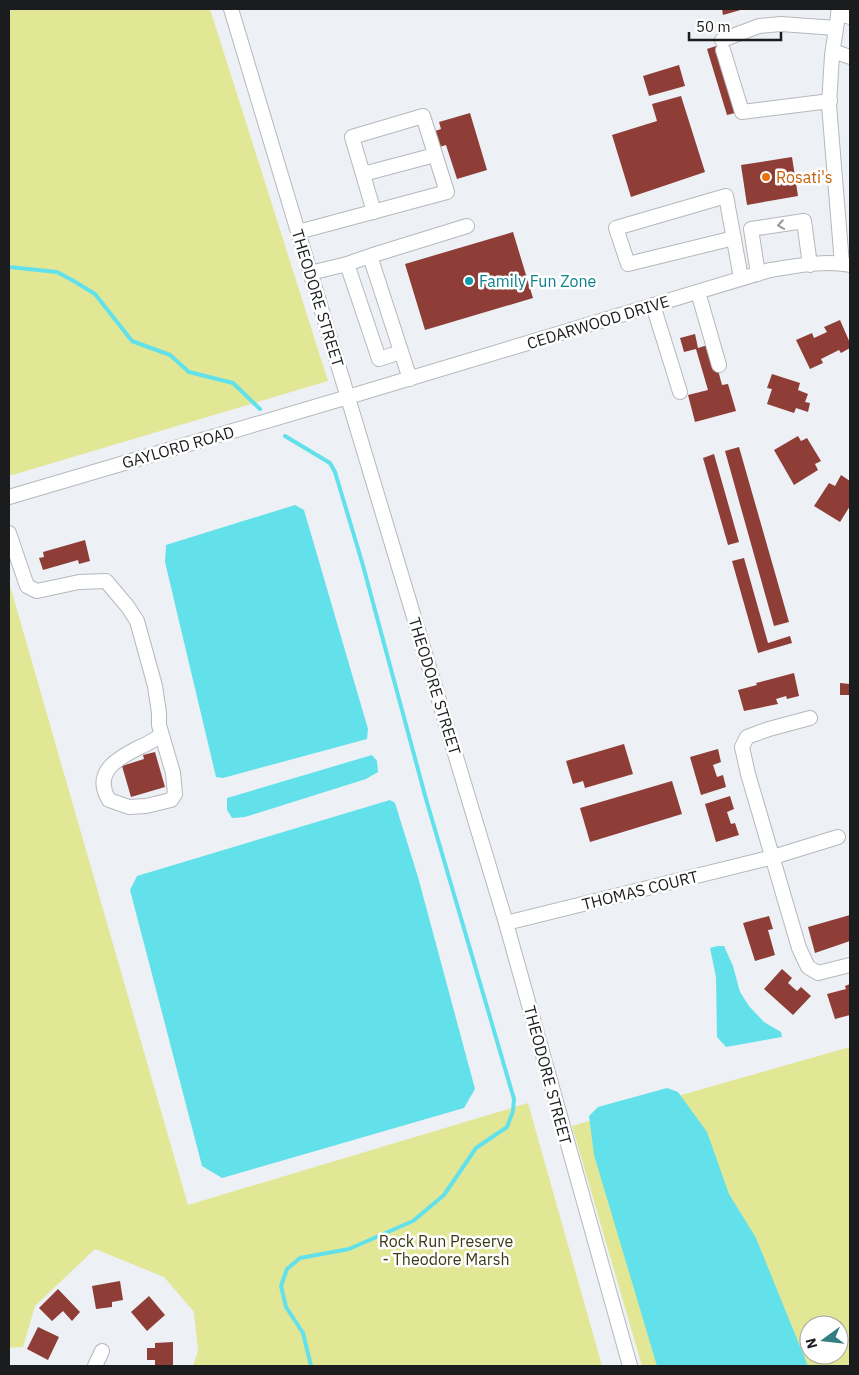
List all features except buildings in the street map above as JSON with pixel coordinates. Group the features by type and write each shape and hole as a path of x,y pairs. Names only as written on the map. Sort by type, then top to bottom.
{"street":[{"name":"THEODORE STREET","path":"231,9 506,923 630,1366"},
{"path":"843,13 836,28 830,101 844,224 846,264"},
{"path":"830,101 742,112 722,45 759,26 781,24 836,28"},
{"path":"833,51 850,57"},
{"path":"298,232 374,212 447,192 423,116 352,137 374,212"},
{"path":"363,174 435,155"},
{"path":"734,238 628,264 616,228 726,196 734,238 741,278"},
{"path":"758,274 751,229 804,222 810,265"},
{"path":"310,273 348,264 467,226"},
{"path":"370,256 410,378"},
{"path":"348,264 379,359 401,352"},
{"name":"CEDARWOOD DRIVE","path":"348,397 741,278 788,267 846,264"},
{"path":"698,292 719,365"},
{"path":"653,305 680,392"},
{"name":"GAYLORD ROAD","path":"9,497 348,397"},
{"path":"9,533 27,586 30,589 37,591 79,582 106,581 137,621 148,657 158,704 161,736 173,772 175,794 171,800 146,806 129,807 109,800 104,792 104,782 109,767 118,759 161,736"},
{"path":"810,718 747,737 742,747 748,774 799,948 808,967 818,973 850,965"},
{"name":"THOMAS COURT","path":"506,923 773,857 838,837"},
{"path":"95,1366 102,1351"}],"green space":[{"path":"9,9 210,9 328,381 9,476"},
{"name":"Rock Run Preserve - Theodore Marsh","path":"9,582 188,1205 528,1103 602,1366 193,1366 198,1351 194,1312 164,1277 95,1249 35,1306 23,1347 9,1348"},
{"path":"850,1047 850,1366 642,1366 572,1126"}],"water":[{"path":"295,505 304,510 368,729 367,739 223,778 216,777 165,562 166,545"},
{"path":"372,755 377,761 378,772 366,779 245,817 232,818 227,810 227,798"},
{"path":"390,800 395,803 418,877 475,1089 464,1108 222,1178 202,1166 130,890 137,876"},
{"path":"724,946 733,966 740,992 749,1006 764,1022 781,1032 782,1037 726,1047 717,1037 716,977 710,948"},
{"path":"667,1088 678,1092 707,1132 729,1194 756,1238 799,1344 799,1365 808,1366 657,1366 594,1155 589,1116 598,1107"}],"waterway":[{"path":"9,267 57,272 72,280 95,294 132,341 170,355 189,372 233,383 260,409"},
{"path":"285,436 330,463 335,472 362,562 426,799 514,1099 513,1111 507,1127 476,1148 444,1195 413,1221 349,1249 300,1258 287,1269 281,1286 286,1307 303,1333 311,1366"}],"place":[{"name":"Rosati's","path":"766,177"},
{"name":"Family Fun Zone","path":"469,281"}]}
